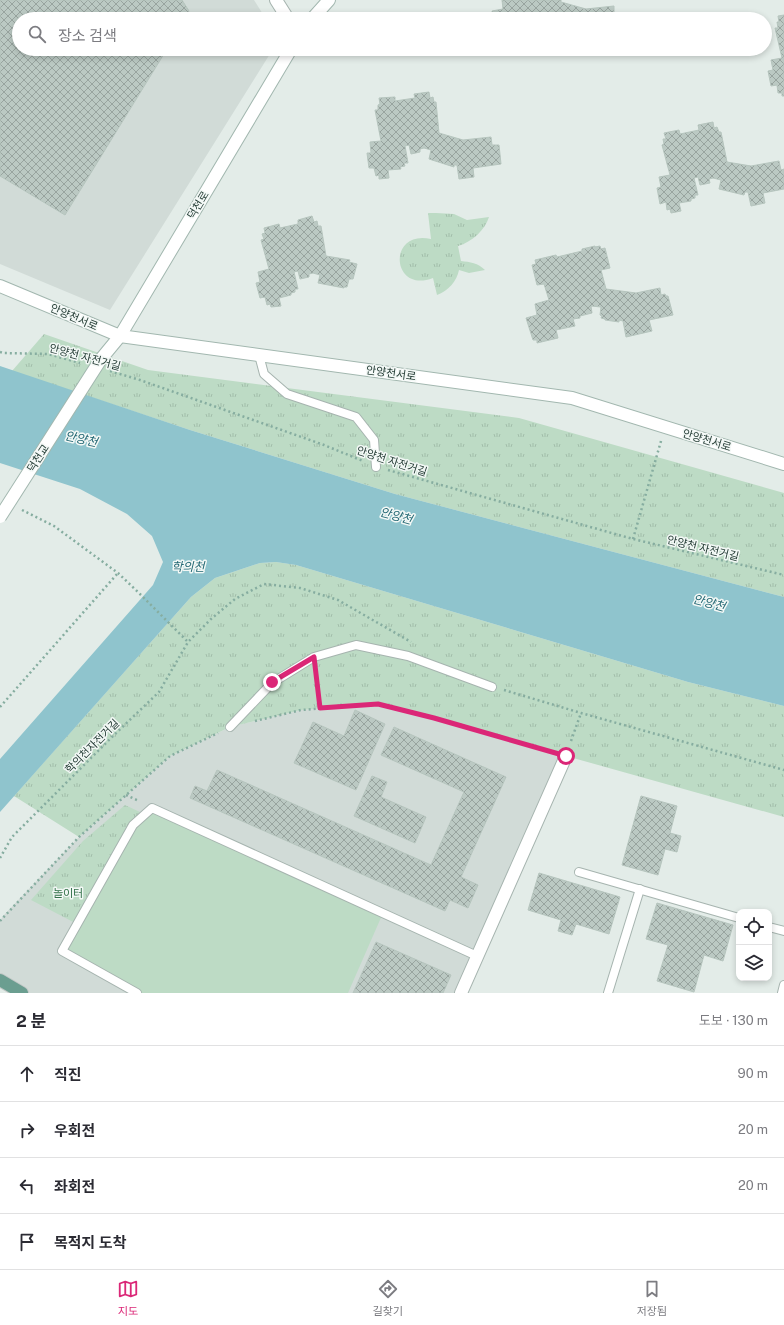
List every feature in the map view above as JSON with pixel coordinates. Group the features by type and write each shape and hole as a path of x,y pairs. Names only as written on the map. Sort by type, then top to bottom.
{"main road":[{"path":"0,980 22,993"}],"street":[{"path":"276,0 284,12"},
{"path":"318,12 329,0"},
{"name":"덕천로","path":"102,359 120,336 287,56"},
{"name":"안양천서로","path":"0,286 120,336 572,398 784,464"},
{"name":"덕천교","path":"0,517 102,359"},
{"path":"461,993 566,756"}],"lane":[{"path":"259,355 264,374 287,394 356,417 374,440 376,467"},
{"path":"230,727 272,682 314,657 356,645 408,656 492,687"},
{"path":"137,993 62,951 133,825 152,808 477,956"},
{"path":"579,872 736,917"},
{"path":"608,993 640,889"},
{"path":"772,927 784,931"},
{"path":"782,993 784,985"}],"path":[{"name":"안양천 자전거길","path":"0,352 48,354 86,365"},
{"name":"안양천 자전거길","path":"109,371 324,445 376,467 633,539 784,575"},
{"path":"633,539 665,427"},
{"path":"0,707 118,573 54,526 20,509"},
{"name":"학의천자전거길","path":"0,858 12,837 159,692 188,642 118,573"},
{"path":"314,657 320,708"},
{"path":"0,920 1,916 79,837 170,756 230,727 301,710 378,704 434,718 566,756 580,713"}],"shaded area":[{"path":"0,0 254,0 262,12 12,12 12,56 269,56 110,310 0,264"},
{"path":"378,704 472,728 566,756 461,993 22,993 0,980 0,921 3,916 79,837 170,756 230,727 301,710"}],"green space":[{"path":"428,213 454,214 467,220 489,217 477,235 468,242 458,246 461,261 477,264 485,270 469,273 459,270 451,285 445,291 437,295 433,278 419,281 409,277 402,270 400,261 401,251 407,243 417,238 431,239"},
{"path":"44,334 148,370 519,418 784,493 784,597 395,494 190,430 12,371"},
{"path":"276,562 296,565 688,682 784,706 784,817 472,728 378,704 301,710 230,727 170,756 79,837 14,796 191,597 215,578 260,563"},
{"name":"놀이터","path":"125,805 140,812 77,924 31,900 83,841"},
{"path":"152,808 383,913 348,993 137,993 62,951 133,825"}],"water":[{"path":"0,366 190,430 395,494 784,597 784,706 688,682 296,565 276,562 260,563 215,578 191,597 0,812 0,759 153,585 163,562 152,536 127,514 80,489 0,463"}],"building":[{"path":"0,0 182,0 188,12 12,12 12,56 163,56 65,215 0,176"},
{"path":"502,0 561,0 561,2 586,9 614,6 614,12 492,12 503,9"},
{"path":"784,15 784,96 782,96 782,93 778,93 777,85 771,86 768,71 773,70 771,60 782,58 775,28 778,28 778,16"},
{"path":"429,92 430,98 433,97 434,102 436,102 439,133 463,140 491,137 492,145 499,145 501,164 473,168 474,177 459,179 457,165 454,165 454,167 429,159 431,150 424,148 420,149 420,152 411,154 409,145 405,146 408,163 404,163 405,166 400,167 401,169 388,170 389,178 379,179 379,175 376,176 374,168 369,168 367,153 371,153 370,142 381,141 375,110 378,110 378,105 380,104 379,98 395,97 395,101 415,98 414,94"},
{"path":"713,122 714,128 717,127 719,132 721,132 727,162 751,166 779,161 781,170 784,169 784,189 763,193 765,203 751,206 748,192 745,192 744,195 719,189 721,180 713,178 709,179 710,183 700,185 698,177 694,178 698,195 695,195 695,198 691,199 691,201 679,203 681,211 671,213 670,209 667,210 666,202 660,204 657,188 661,187 659,177 670,175 662,145 664,144 663,139 666,139 664,133 679,130 680,134 699,130 698,125"},
{"path":"312,216 314,222 317,221 318,226 321,226 326,256 350,260 349,262 357,264 353,279 349,279 347,287 344,288 318,283 320,275 313,273 309,274 309,277 300,279 298,271 294,272 298,289 295,289 295,292 291,293 291,295 279,298 281,306 271,307 270,304 267,305 265,297 260,298 256,283 260,282 258,272 269,269 261,240 264,239 262,234 265,233 264,228 279,224 280,228 298,224 298,220"},
{"path":"595,246 600,246 601,249 605,248 610,268 601,270 606,289 636,293 660,288 661,295 665,294 668,296 673,315 649,320 652,331 626,337 623,321 619,320 619,322 605,320 601,318 602,316 600,315 601,307 591,306 592,313 573,319 575,326 556,330 558,338 537,343 537,340 533,340 526,318 537,315 535,304 549,300 544,284 537,285 532,265 536,264 535,260 556,255 557,257"},
{"path":"355,710 385,724 356,790 294,763 313,722 344,736"},
{"path":"394,727 506,777 461,877 478,885 468,908 450,900 445,911 190,798 195,786 207,791 217,770 431,865 464,792 381,755"},
{"path":"372,776 387,782 381,797 426,817 415,843 354,816"},
{"path":"641,796 677,806 670,833 681,836 677,852 665,849 658,875 622,865"},
{"path":"539,873 620,897 609,934 576,924 572,935 558,931 561,920 528,910"},
{"path":"657,903 733,925 723,961 704,955 694,992 657,981 668,945 646,939"},
{"path":"376,942 451,975 443,993 353,993"}],"route":[{"path":"272,682 314,657 320,708 378,704 434,718 566,756"}],"water label":[{"name":"안양천","path":"81,439"},
{"name":"안양천","path":"396,516"},
{"name":"학의천","path":"188,567"},
{"name":"안양천","path":"709,603"}]}
